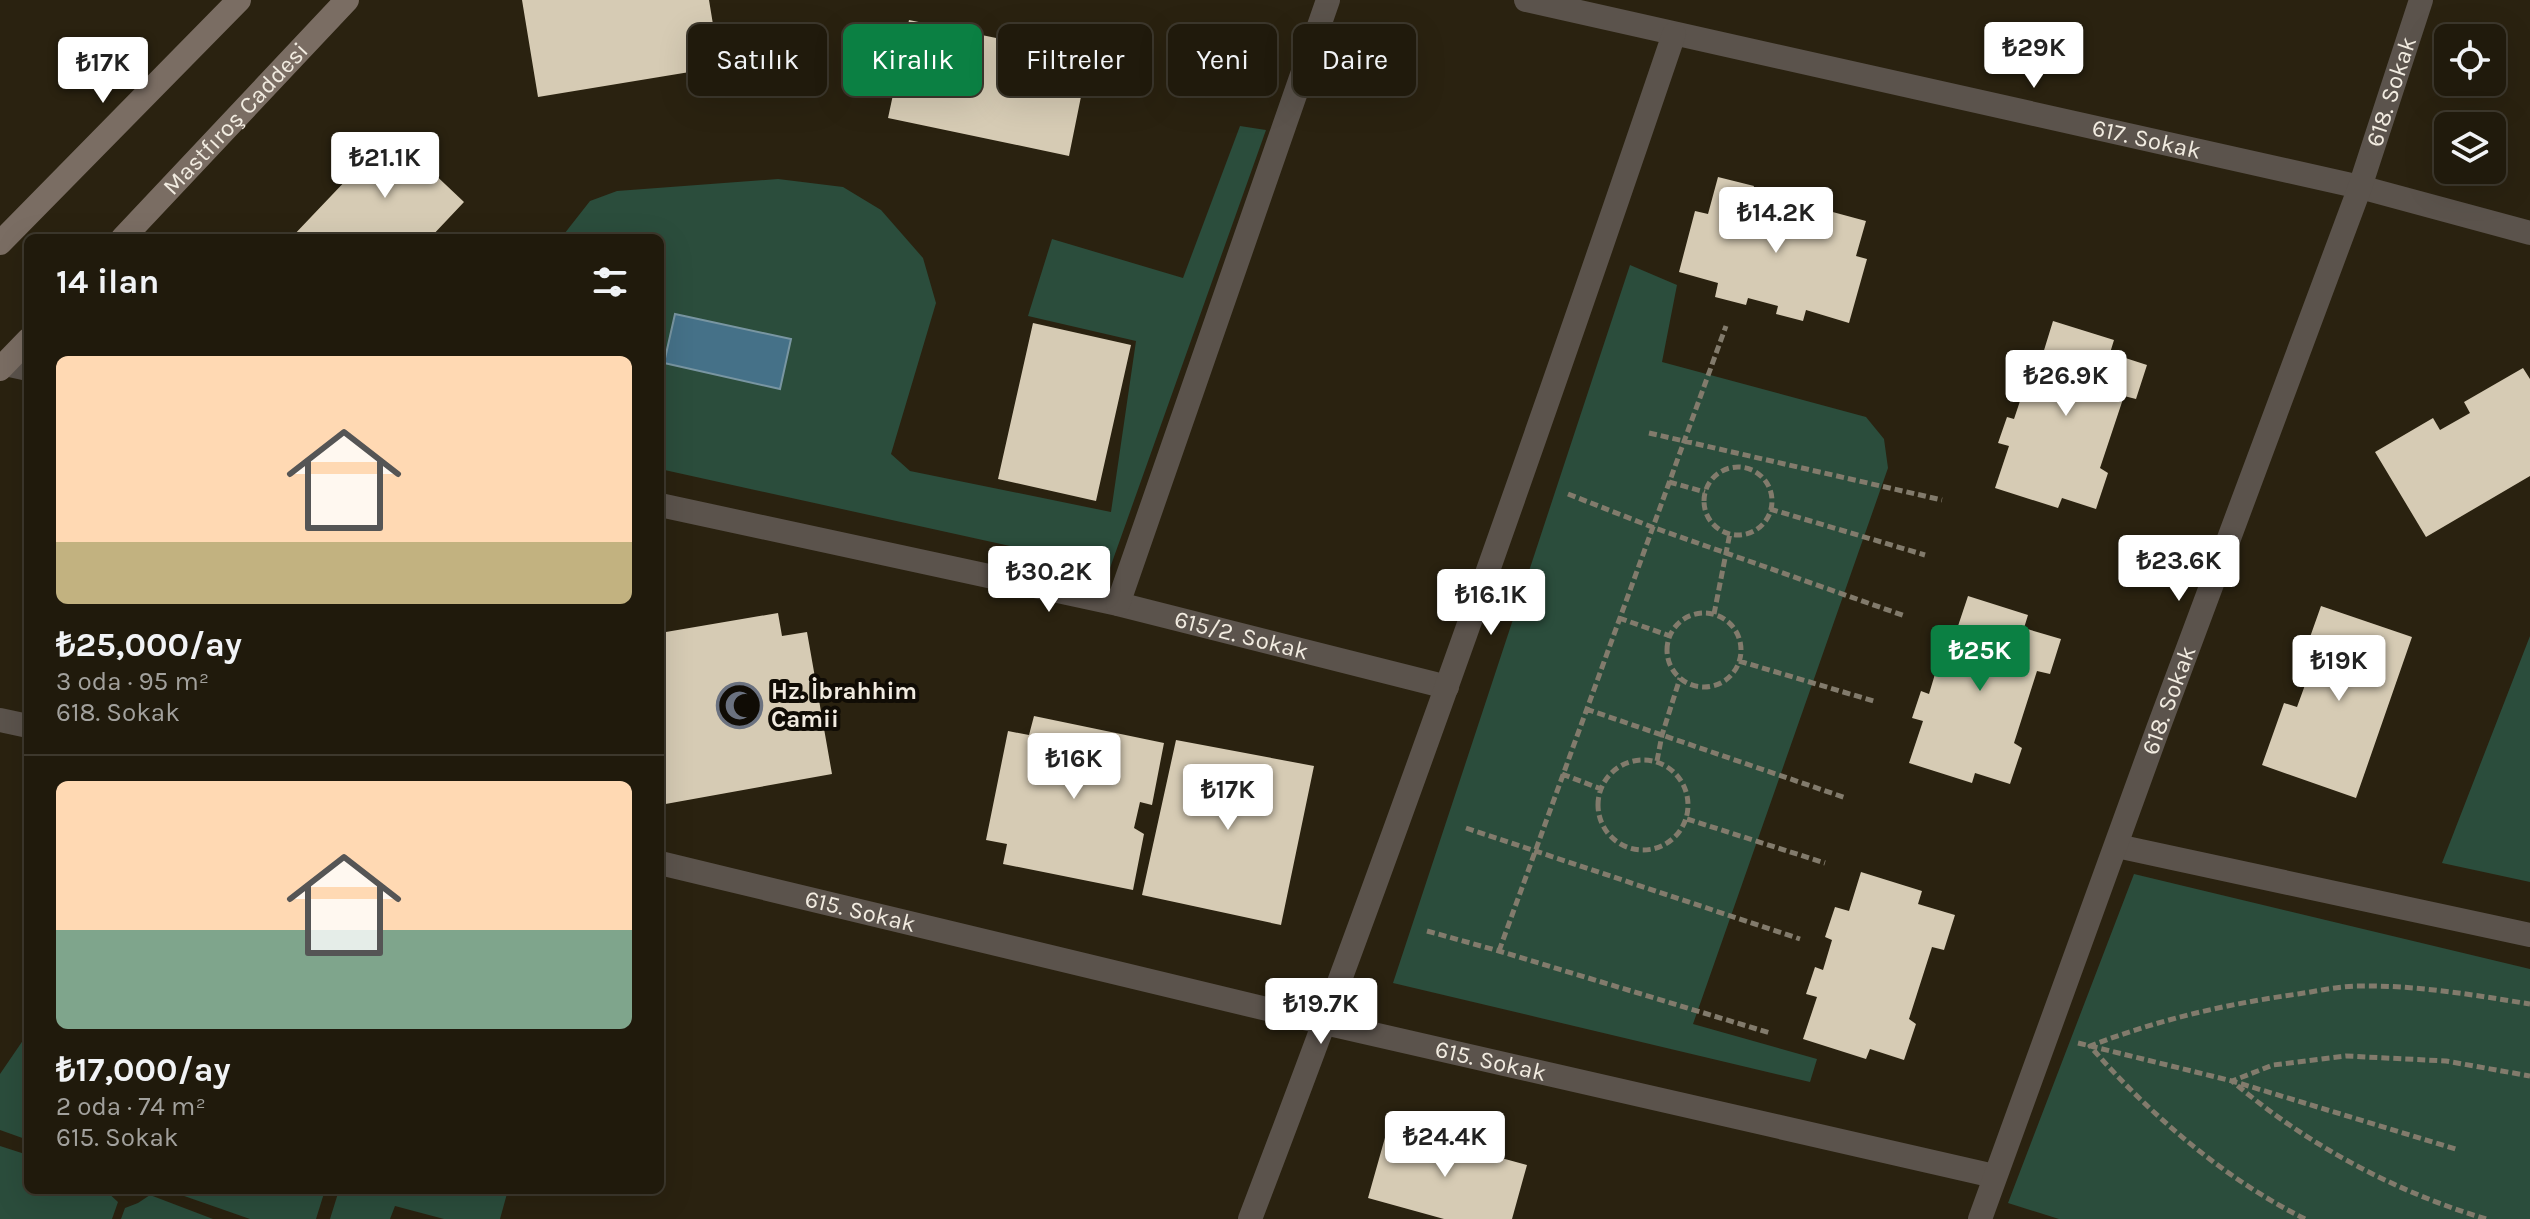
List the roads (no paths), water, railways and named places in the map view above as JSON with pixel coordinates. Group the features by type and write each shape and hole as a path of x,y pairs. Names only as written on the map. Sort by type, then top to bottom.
{"main road":[{"path":"0,243 239,0"},
{"name":"Mastfıroş Caddesi","path":"127,234 347,0"},
{"path":"11,367 24,346"}],"street":[{"path":"1118,604 1328,0"},
{"name":"617. Sokak","path":"1526,0 2360,187 2530,233"},
{"name":"618. Sokak","path":"1980,1219 2360,187 2421,0"},
{"path":"1250,1219 1325,1023 1527,464 1674,34"},
{"name":"615/2. Sokak","path":"664,506 1118,604 1447,687"},
{"path":"0,720 24,725"},
{"path":"2117,846 2530,935"},
{"name":"615. Sokak","path":"664,864 1325,1023 1994,1176"}],"water":[{"path":"675,314 791,339 780,389 664,363"}],"place":[{"name":"Hz. İbrahhim Camii","path":"740,705"}]}
